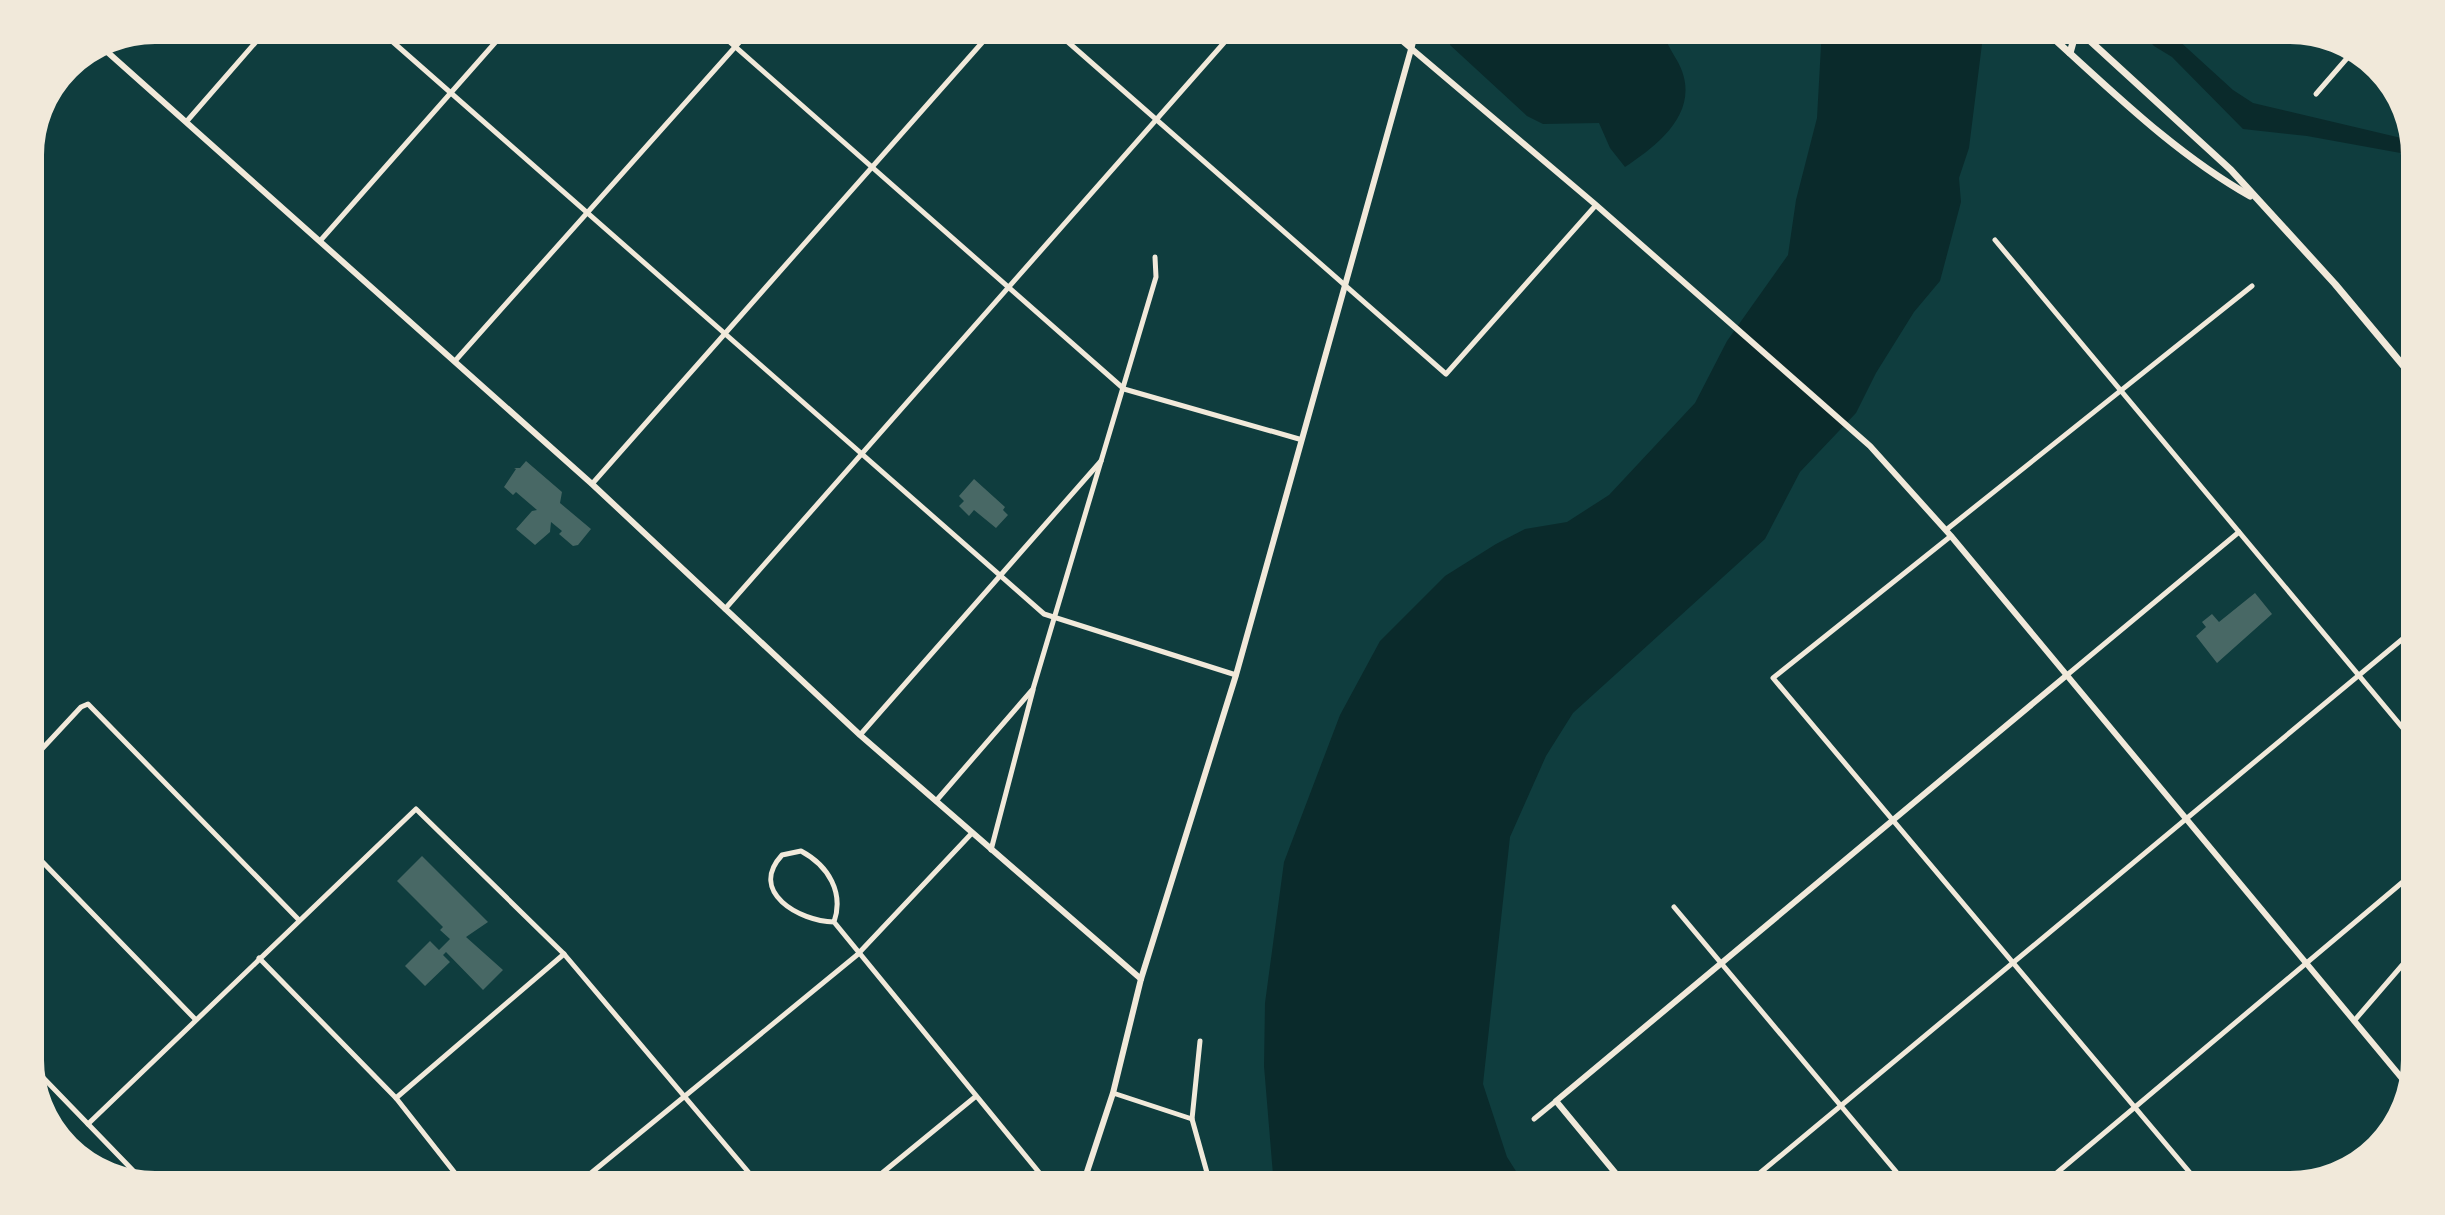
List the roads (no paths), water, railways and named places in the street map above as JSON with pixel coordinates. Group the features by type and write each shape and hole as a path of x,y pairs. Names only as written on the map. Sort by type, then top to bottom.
{"main road":[{"path":"1402,42 1596,205 1870,446 1949,533 2401,1078"},
{"path":"1087,1173 1113,1093 1141,979 1236,675 1299,439 1412,42"},
{"path":"2058,42 2146,122 2222,181 2255,199"},
{"path":"2070,53 2073,42"},
{"path":"2092,42 2231,170 2335,284 2403,365"},
{"path":"108,53 592,484 860,735 1141,979"},
{"path":"1615,1173 1556,1101 1723,965 2067,675"}],"street":[{"path":"187,121 256,42"},
{"path":"393,42 998,577 1056,620 1236,675"},
{"path":"320,241 496,42"},
{"path":"729,42 1124,389 1299,439"},
{"path":"455,361 739,42"},
{"path":"592,484 983,42"},
{"path":"1068,42 1446,374 1596,205"},
{"path":"725,609 1225,42"},
{"path":"2316,94 2347,58"},
{"path":"1995,240 2403,728"},
{"path":"991,850 1033,689 1156,277 1155,257"},
{"path":"2190,1173 1773,678 2120,389 2252,286"},
{"path":"860,735 1104,457"},
{"path":"2067,675 2239,532"},
{"path":"1760,1173 2403,639"},
{"path":"936,801 1033,689"},
{"path":"42,749 81,707 88,704 298,919"},
{"path":"88,1124 416,809 564,954 749,1173"},
{"path":"591,1173 857,955 972,833"},
{"path":"834,922 798,916 774,890 771,873 782,855 801,851 825,871 838,898 834,922 857,955 1039,1173"},
{"path":"42,861 195,1019"},
{"path":"2057,1173 2403,882"},
{"path":"1674,907 1897,1173"},
{"path":"396,1098 564,954"},
{"path":"259,958 396,1098 455,1173"},
{"path":"2354,1021 2403,964"},
{"path":"1200,1041 1192,1119 1207,1173"},
{"path":"43,1078 133,1170"},
{"path":"1113,1093 1192,1119"},
{"path":"882,1173 975,1097"},
{"path":"1534,1119 1556,1101"}],"water":[{"path":"1451,42 1667,42 1682,71 1684,102 1671,128 1625,167 1610,148 1599,123 1543,124 1527,116 1450,45"},
{"path":"1821,42 1982,42 1969,148 1959,178 1961,202 1940,281 1914,312 1876,373 1856,413 1800,472 1765,539 1573,713 1546,756 1510,837 1483,1084 1507,1157 1517,1173 1273,1173 1264,1066 1265,1003 1284,862 1340,715 1380,641 1445,576 1525,529 1567,522 1609,495 1695,403 1727,341 1788,255 1796,200 1817,118"},
{"path":"2150,42 2180,42 2233,90 2253,103 2402,138 2403,153 2307,136 2243,129 2172,57"}]}
